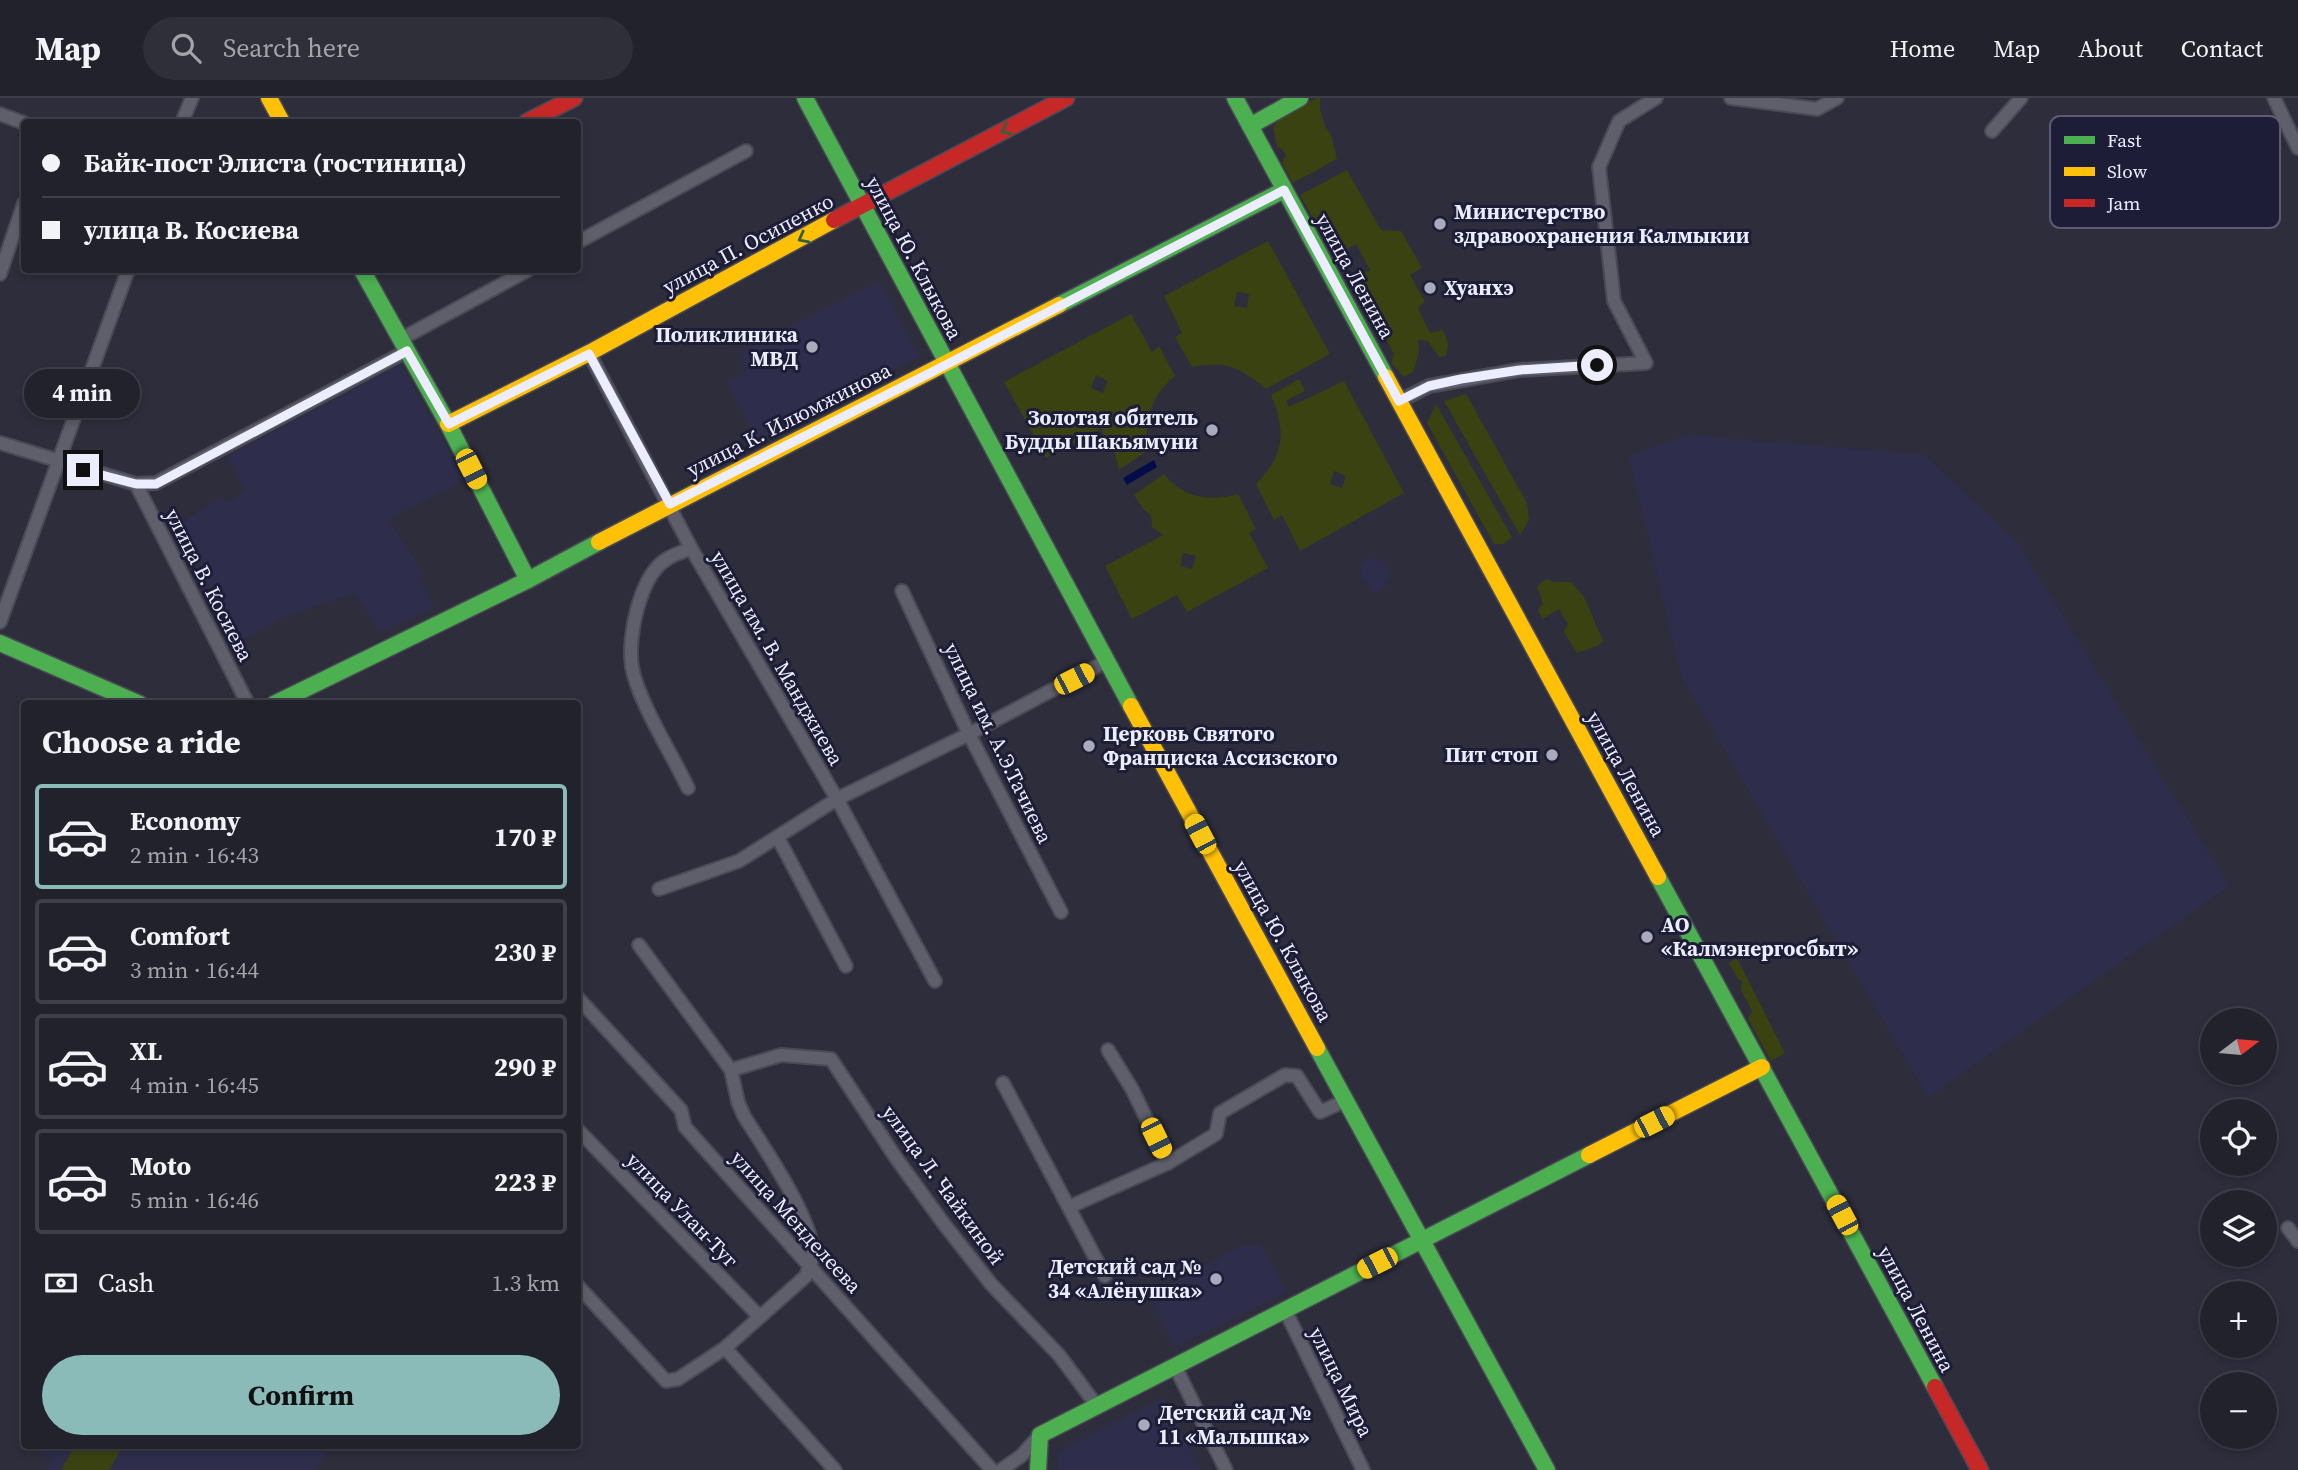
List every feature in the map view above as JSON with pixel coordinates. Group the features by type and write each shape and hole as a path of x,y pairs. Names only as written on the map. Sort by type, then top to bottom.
{"main road":[{"path":"270,98 280,119"},
{"path":"533,119 573,98"},
{"name":"улица Ю. Клыкова","path":"805,98 1107,661 1547,1470"},
{"name":"улица П. Осипенко","path":"449,424 589,354 1066,98"},
{"name":"улица Ленина","path":"1235,98 1980,1470"},
{"path":"1250,126 1300,98"},
{"name":"улица К. Илюмжинова","path":"282,700 528,580 670,504 1284,190"},
{"path":"364,273 449,424 528,580"},
{"path":"0,643 131,700"},
{"path":"1038,1470 1040,1435 1762,1066"}],"street":[{"path":"184,119 192,98"},
{"path":"1399,401 1429,386 1520,370 1646,363 1614,301 1599,167 1619,121 1656,98"},
{"path":"1731,98 1816,109 1837,98"},
{"path":"1992,131 2021,98"},
{"path":"2274,98 2298,148"},
{"path":"0,114 21,122"},
{"path":"581,240 746,151"},
{"path":"0,274 21,212"},
{"path":"0,622 127,273"},
{"path":"404,345 523,273"},
{"name":"улица В. Косиева","path":"0,443 136,484 156,484 404,345"},
{"name":"улица им. В. Манджиева","path":"589,354 691,548 837,799 935,981"},
{"name":"улица В. Косиева","path":"136,484 246,700"},
{"path":"688,788 638,688 631,664 635,614 647,580 665,559 691,548"},
{"name":"улица им. А.Э.Тачиева","path":"902,591 969,734 1061,912"},
{"path":"659,890 739,861 837,799 969,734 1107,661"},
{"path":"778,838 846,966"},
{"path":"581,1289 666,1381 678,1379 725,1348 806,1276 812,1260 809,1234 799,1208 744,1116 731,1070 639,946"},
{"name":"улица Менделеева","path":"581,1001 681,1110 685,1127 992,1470"},
{"path":"1108,1050 1132,1089 1168,1163"},
{"name":"улица Л. Чайкиной","path":"731,1070 781,1055 831,1059 895,1158 944,1224 991,1284 1059,1355 1097,1406"},
{"path":"1069,1207 1168,1163 1216,1134 1220,1113 1285,1075 1297,1076 1320,1112 1347,1100"},
{"path":"1003,1083 1105,1276"},
{"name":"улица Улан-Туг","path":"581,1133 760,1316"},
{"path":"2288,1228 2298,1241"},
{"name":"улица Мира","path":"1285,1310 1363,1470"},
{"path":"725,1348 835,1470"},
{"path":"1175,1366 1226,1470"},
{"path":"1010,1468 1040,1435"}],"shaded area":[{"path":"879,281 919,356 758,440 727,382 747,372 739,353"},
{"path":"401,364 464,479 389,520 422,571 418,578 435,608 379,632 356,593 286,616 238,641 178,524 219,499 228,502 246,491 227,457"},
{"path":"1690,435 1924,455 2018,543 2229,886 1928,1097 1682,677 1629,456"},
{"path":"1154,460 1157,467 1127,485 1123,478"},
{"path":"1373,557 1375,562 1381,559 1391,577 1385,580 1387,585 1373,593 1366,581 1361,579 1363,573 1359,565"},
{"path":"1261,1244 1286,1292 1174,1347 1150,1295 1239,1247"},
{"name":"Детский сад № 11 «Малышка»","path":"1164,1398 1201,1470 1059,1470 1059,1451"},
{"path":"34,1449 327,1449 316,1470 46,1470 52,1459"}],"green space":[{"path":"1320,98 1320,109 1337,159 1293,183 1282,163 1286,155 1277,147 1273,127 1284,114"},
{"path":"1347,170 1381,230 1401,231 1422,268 1410,275 1425,302 1418,308 1430,333 1443,330 1448,344 1446,356 1439,357 1428,341 1418,340 1419,352 1413,372 1404,377 1391,363 1394,354 1371,310 1361,309 1354,295 1354,279 1370,270 1356,244 1341,252 1348,268 1342,271 1300,195"},
{"path":"1268,241 1330,354 1266,389 1248,375 1232,368 1214,365 1192,367 1175,337 1182,333 1164,296","holes":["1237,292 1249,294 1247,308 1234,306"]},
{"path":"1131,314 1152,352 1159,346 1175,376 1160,392 1151,409 1147,429 1149,450 1119,470 1113,446 1103,437 1102,428 1046,458 1004,382","holes":["1096,375 1108,381 1103,393 1091,388"]},
{"path":"1299,379 1305,391 1286,401 1289,407 1344,381 1404,493 1300,551 1282,515 1274,520 1256,484 1273,463 1280,442 1279,420 1271,395","holes":["1334,471 1346,476 1342,488 1330,484"]},
{"path":"1466,394 1527,503 1529,520 1520,535 1444,401"},
{"path":"1436,404 1512,537 1503,544 1494,544 1427,423"},
{"path":"1164,474 1180,488 1198,496 1217,498 1238,494 1256,529 1249,533 1268,568 1187,612 1177,595 1132,619 1105,566 1163,535 1152,527 1151,515 1134,495","holes":["1183,553 1196,556 1192,569 1180,566"]},
{"path":"1546,579 1571,582 1584,597 1603,641 1577,653 1564,632 1568,624 1559,609 1542,619 1538,610 1543,603 1537,586"},
{"path":"1738,960 1785,1053 1771,1061 1748,1019 1752,1011 1741,990 1742,981 1729,963"},
{"path":"73,1449 121,1449 109,1470 61,1470"}],"traffic: fast":[{"path":"805,98 1131,706"},
{"path":"1235,98 1386,377"},
{"path":"1250,126 1300,98"},
{"path":"1059,305 1284,190"},
{"path":"364,273 448,424 528,580"},
{"path":"282,700 528,580 599,542"},
{"path":"0,643 131,700"},
{"path":"1658,877 1935,1387"},
{"path":"1317,1048 1547,1470"},
{"path":"1038,1470 1040,1435 1589,1155"}],"traffic: slow":[{"path":"269,98 280,119"},
{"path":"448,424 589,353 834,220"},
{"path":"599,542 1059,305"},
{"path":"1386,377 1658,877"},
{"path":"1131,706 1317,1048"},
{"path":"1589,1155 1762,1067"}],"traffic: jam":[{"path":"533,119 574,98"},
{"path":"834,220 1066,98"},
{"path":"1935,1387 1980,1470"}],"place":[{"name":"Министерство здравоохранения Калмыкии","path":"1440,224"},
{"name":"Хуанхэ","path":"1430,288"},
{"name":"Поликлиника МВД","path":"812,347"},
{"name":"Золотая обитель Будды Шакьямуни","path":"1212,430"},
{"name":"Церковь Святого Франциска Ассизского","path":"1089,746"},
{"name":"Пит стоп","path":"1552,755"},
{"name":"АО «Калмэнергосбыт»","path":"1647,937"},
{"name":"Детский сад № 34 «Алёнушка»","path":"1216,1279"},
{"name":"Детский сад № 11 «Малышка»","path":"1144,1425"}],"route":[{"path":"83,470 136,484 156,484 407,351 449,424 589,354 670,504 1284,190 1399,401 1429,386 1461,379 1520,370 1597,365"}]}
